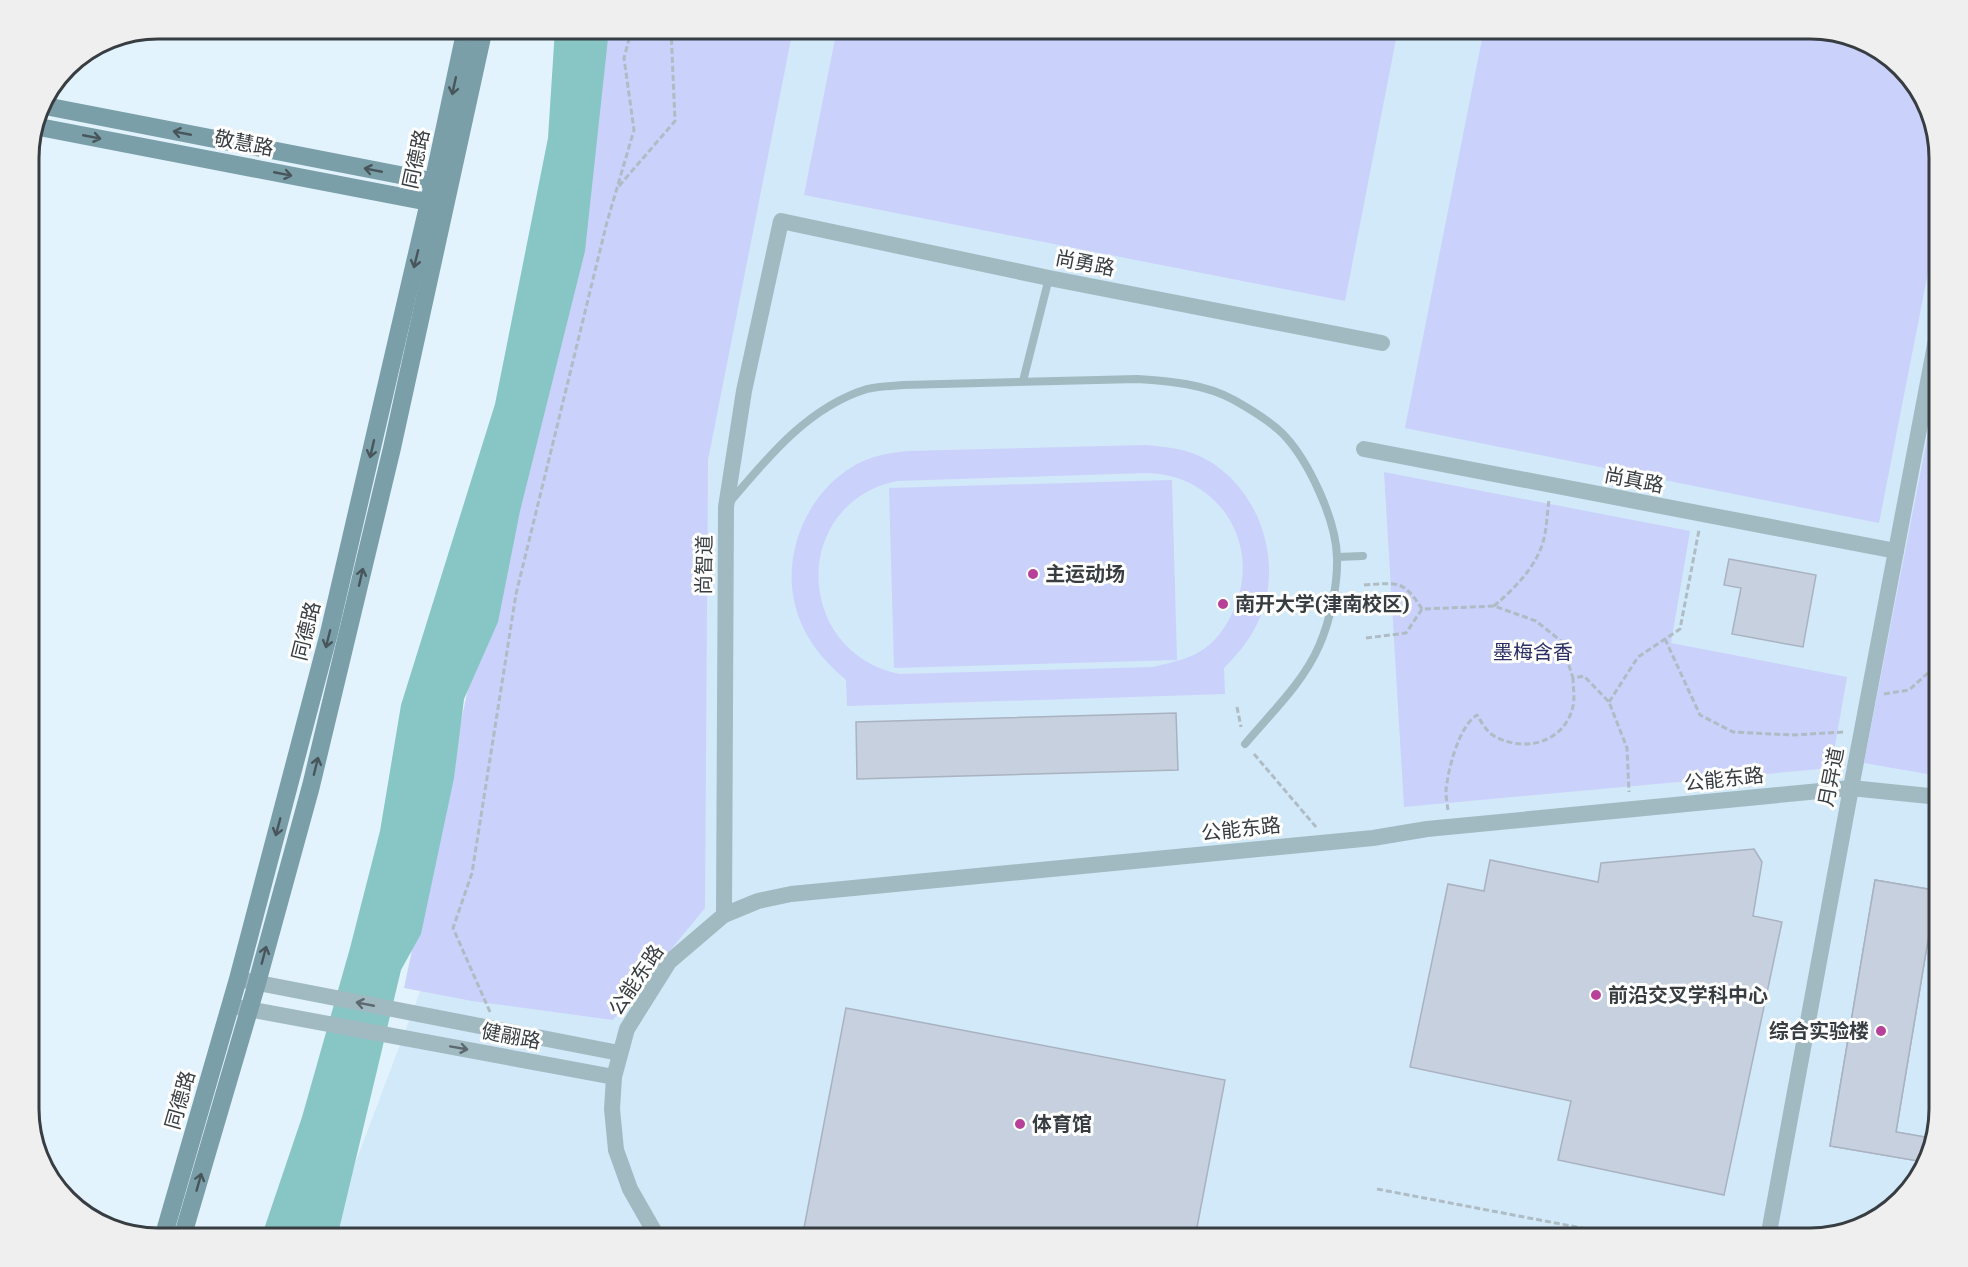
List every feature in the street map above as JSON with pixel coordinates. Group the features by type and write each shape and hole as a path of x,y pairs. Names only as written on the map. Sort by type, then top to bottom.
{"main road":[{"name":"同德路","path":"443,183 464,39"},
{"name":"同德路","path":"167,1228 238,979 481,39"},
{"name":"敬慧路","path":"50,107 443,183"},
{"name":"敬慧路","path":"43,128 438,204"},
{"name":"同德路","path":"185,1228 311,786 340,668 438,204"}],"street":[{"name":"尚勇路","path":"781,221 1049,278 1382,343"},
{"name":"尚智道","path":"724,915 726,507 744,391 781,221"},
{"name":"月异道","path":"1769,1228 1861,731 1929,381"},
{"name":"尚真路","path":"1364,449 1896,551"},
{"name":"公能东路","path":"652,1228 630,1189 616,1150 612,1109 614,1077 619,1053 627,1029 669,962 724,915 758,901 791,894 1851,788 1929,796"},
{"name":"健翮路","path":"238,979 619,1053"},
{"name":"健翮路","path":"230,1005 614,1077"}],"lane":[{"path":"1023,381 1049,278"},
{"path":"726,507 776,448 834,404 868,389 904,385 1137,379 1174,381 1205,388 1233,399 1283,434 1304,462 1319,492 1331,525 1337,557 1329,618 1318,647 1302,677 1245,744"},
{"path":"1337,557 1363,556"}],"path":[{"path":"499,1030 453,928 472,873 516,594 617,189 634,130 624,58 629,39"},
{"path":"617,189 675,121 671,39"},
{"path":"1494,606 1512,591 1530,567 1543,543 1551,485"},
{"path":"1609,702 1638,657 1680,629 1702,514"},
{"path":"1364,585 1393,583 1410,590 1422,609"},
{"path":"1422,609 1494,606 1536,621 1561,641 1573,678 1573,705 1565,726 1548,741 1530,744 1509,743 1489,732 1477,715 1470,720 1455,750 1446,791 1450,827"},
{"path":"1366,638 1406,633 1422,609"},
{"path":"1665,639 1700,715 1733,732 1792,735 1861,731"},
{"path":"1868,697 1909,690 1929,673"},
{"path":"1573,678 1584,676 1609,702 1627,748 1629,809"},
{"path":"1237,707 1245,744 1328,842"},
{"path":"1377,1189 1577,1228"}],"shaded area":[{"path":"554,39 608,39 585,251 520,511 498,622 464,699 454,778 421,934 401,970 339,1228 264,1228 302,1117 350,948 380,831 401,705 495,404 548,138"},
{"name":"南开大学(津南校区)","path":"620,39 1810,39 1841,43 1863,51 1876,59 1899,80 1917,105 1927,135 1929,150 1929,1117 1923,1147 1909,1175 1894,1193 1870,1212 1841,1224 1810,1228 331,1228 421,989"}],"green space":[{"path":"607,39 791,39 708,460 705,908 613,1020 472,1001 404,988"},
{"path":"835,39 1396,39 1345,301 804,195"},
{"path":"1482,39 1826,40 1856,48 1876,59 1909,92 1923,120 1929,150 1929,267 1879,523 1405,428"},
{"path":"1929,428 1929,774 1864,763"},
{"path":"1147,445 1191,453 1219,468 1237,484 1262,527 1268,551 1269,576 1266,601 1257,624 1242,648 1224,668 1225,694 847,706 846,680 818,651 806,634 798,615 793,594 794,552 809,512 835,479 865,460 908,451","holes":["1145,473 1170,476 1192,484 1211,497 1226,514 1236,534 1242,556 1242,579 1236,604 1227,623 1209,645 1186,658 1153,667 899,674 864,660 839,637 824,609 819,577 823,546 838,517 862,495 897,481"]},
{"name":"墨梅含香","path":"1384,472 1690,531 1671,643 1847,677 1831,768 1404,807"},
{"name":"主运动场","path":"1172,480 1177,660 894,668 889,488"}],"building":[{"path":"1729,559 1816,575 1803,647 1732,634 1741,588 1724,585"},
{"path":"1176,713 1178,770 857,779 856,722"},
{"name":"前沿交叉学科中心","path":"1754,849 1762,862 1753,916 1782,922 1724,1195 1558,1160 1571,1101 1410,1067 1448,884 1484,891 1490,860 1598,882 1601,863"},
{"name":"综合实验楼","path":"1875,880 1929,889 1929,934 1896,1132 1926,1137 1923,1147 1917,1161 1830,1146"},
{"name":"综合实验楼","path":"1875,880 1929,889 1929,934 1896,1132 1926,1137 1923,1147 1917,1161 1830,1146"},
{"name":"体育馆","path":"846,1008 1225,1080 1197,1228 804,1228"}],"place":[{"name":"主运动场","path":"1033,574"},
{"name":"南开大学(津南校区)","path":"1223,604"},
{"name":"前沿交叉学科中心","path":"1596,995"},
{"name":"综合实验楼","path":"1881,1031"},
{"name":"体育馆","path":"1020,1124"}]}
